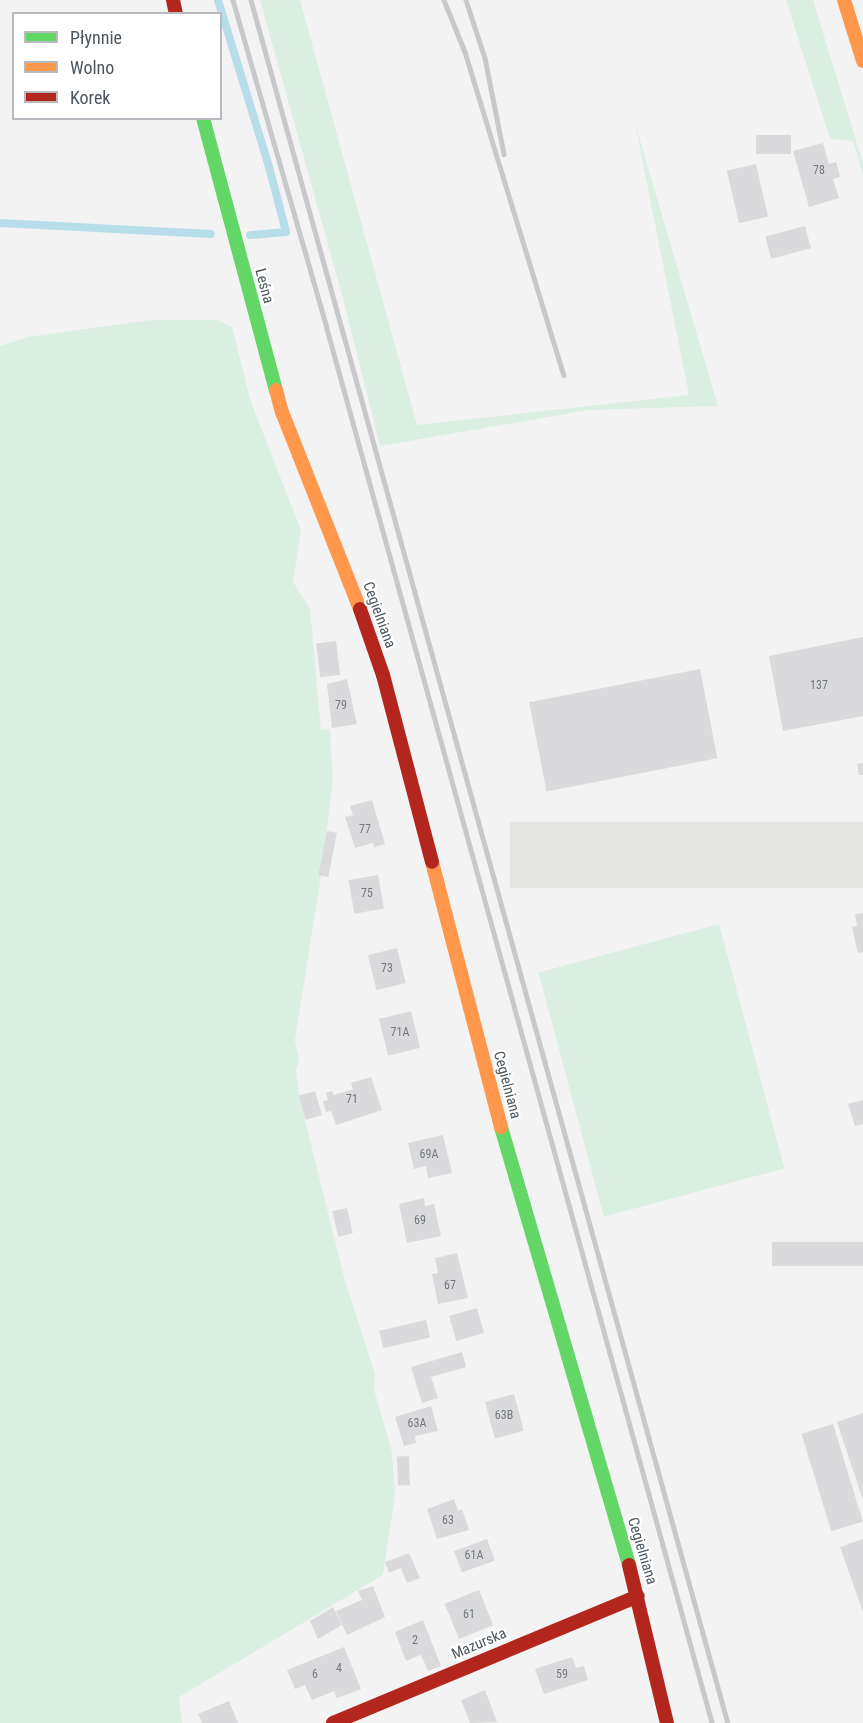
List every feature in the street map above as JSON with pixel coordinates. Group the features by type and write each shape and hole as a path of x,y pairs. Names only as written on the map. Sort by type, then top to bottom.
{"street":[{"path":"844,0 863,61"},
{"name":"Leśna","path":"204,120 264,350 300,461"},
{"name":"Cegielniana","path":"300,461 352,589 383,675 501,1128 638,1596 667,1723"},
{"name":"Mazurska","path":"333,1723 638,1596"}],"shaded area":[{"path":"510,822 863,822 863,888 510,888"}],"green space":[{"path":"260,0 300,0 417,425 689,395 635,123 718,406 589,410 380,446 342,295"},
{"path":"786,0 813,0 863,163 863,175 853,141 830,139"},
{"path":"151,320 217,320 232,327 251,402 301,530 293,582 310,608 321,730 330,729 333,779 321,876 295,1040 299,1059 296,1070 299,1096 344,1277 375,1374 374,1389 392,1452 395,1495 383,1575 179,1697 182,1723 0,1723 0,346 27,337"},
{"path":"719,924 784,1168 604,1217 538,972"}],"building":[{"path":"756,135 791,135 791,154 756,154"},
{"path":"823,143 829,164 836,162 840,177 833,179 839,198 809,207 793,151"},
{"path":"756,164 768,217 739,223 727,171"},
{"path":"805,226 811,248 771,259 765,237"},
{"path":"863,637 863,716 783,731 769,656"},
{"path":"336,641 340,675 320,677 316,643"},
{"path":"700,669 717,758 547,792 529,702"},
{"path":"347,679 357,724 332,728 327,684"},
{"path":"863,763 863,775 859,775 857,764"},
{"path":"372,800 385,844 374,847 373,843 355,848 345,817 353,815 350,806"},
{"path":"327,831 337,833 328,877 318,875"},
{"path":"378,875 384,908 354,914 348,880"},
{"path":"863,913 863,952 858,953 852,927 857,926 855,914"},
{"path":"397,948 406,983 377,990 368,955"},
{"path":"411,1011 420,1048 388,1056 379,1019"},
{"path":"371,1077 382,1110 336,1125 331,1111 326,1112 323,1101 328,1100 326,1093 332,1091 334,1095 353,1089 351,1083"},
{"path":"315,1091 322,1115 306,1120 299,1096"},
{"path":"863,1100 863,1124 855,1126 848,1104"},
{"path":"443,1135 452,1173 428,1178 426,1166 414,1169 408,1143"},
{"path":"424,1198 425,1206 434,1204 441,1236 407,1243 399,1204"},
{"path":"347,1208 353,1233 338,1237 332,1211"},
{"path":"772,1242 863,1242 863,1266 772,1266"},
{"path":"457,1253 468,1298 438,1304 432,1274 438,1273 435,1258"},
{"path":"477,1308 484,1333 456,1341 449,1316"},
{"path":"426,1320 430,1338 383,1348 379,1331"},
{"path":"462,1352 466,1367 431,1377 438,1398 422,1403 411,1367"},
{"path":"514,1394 524,1431 495,1438 485,1402"},
{"path":"431,1406 438,1431 415,1436 416,1443 404,1446 395,1417"},
{"path":"863,1413 863,1500 837,1422"},
{"path":"833,1424 863,1522 831,1531 801,1434"},
{"path":"397,1456 409,1456 410,1485 398,1485"},
{"path":"454,1499 458,1511 462,1509 469,1530 437,1539 427,1509"},
{"path":"487,1539 495,1561 462,1573 454,1551"},
{"path":"863,1539 863,1612 840,1547"},
{"path":"409,1553 420,1578 407,1583 401,1568 389,1573 385,1562"},
{"path":"373,1586 385,1617 347,1635 336,1611 362,1600 358,1591"},
{"path":"479,1590 493,1625 459,1639 445,1604"},
{"path":"333,1607 342,1625 318,1639 310,1621"},
{"path":"423,1620 441,1666 428,1671 421,1655 406,1661 395,1632"},
{"path":"344,1647 361,1689 337,1698 334,1691 312,1700 305,1685 295,1689 287,1670"},
{"path":"572,1657 576,1668 584,1666 588,1680 544,1694 535,1669"},
{"path":"485,1690 497,1722 470,1723 461,1700"},
{"path":"229,1701 238,1723 202,1723 198,1714"}],"waterway":[{"path":"218,0 222,12"},
{"path":"222,13 269,167 286,232 250,235"},
{"path":"0,223 211,234"}],"railway":[{"path":"233,0 326,325 712,1723"},
{"path":"251,0 728,1723"},
{"path":"444,0 465,52 564,375"},
{"path":"466,0 485,58 504,154"}],"traffic: fast":[{"path":"204,120 276,390"},
{"path":"501,1127 629,1565"}],"traffic: slow":[{"path":"844,0 863,61"},
{"path":"276,390 282,412 360,609"},
{"path":"432,862 501,1127"}],"traffic: jam":[{"path":"173,0 176,12"},
{"path":"360,609 383,675 432,862"},
{"path":"629,1565 667,1723"},
{"path":"333,1723 638,1596"}]}
